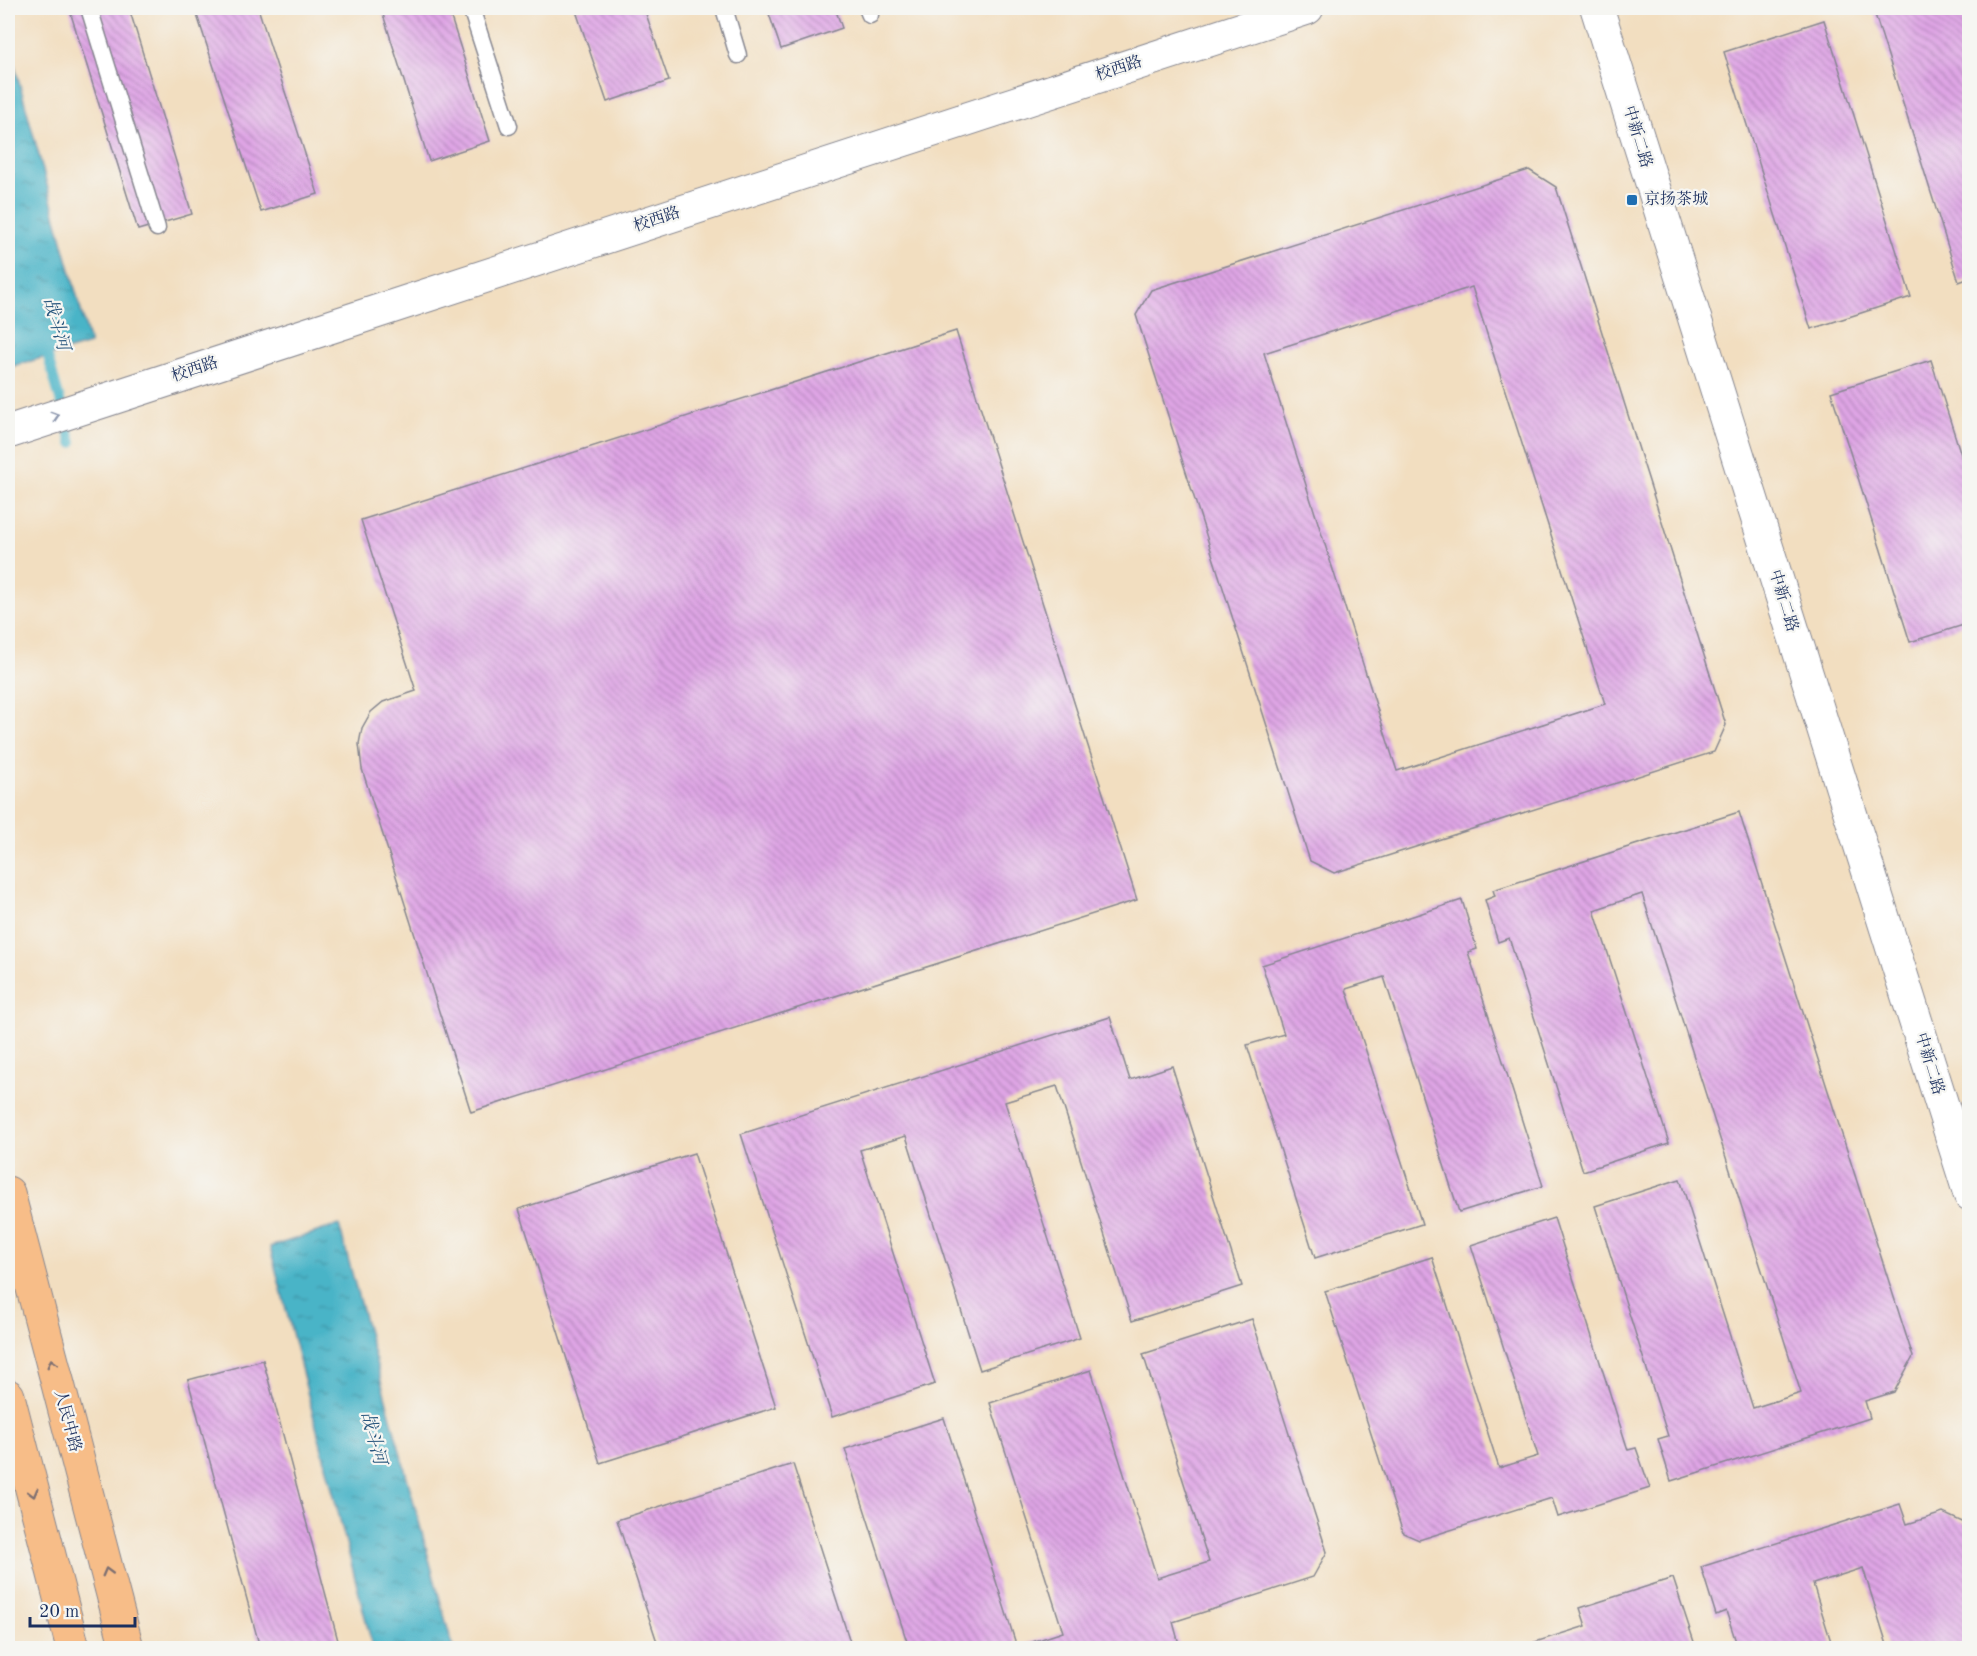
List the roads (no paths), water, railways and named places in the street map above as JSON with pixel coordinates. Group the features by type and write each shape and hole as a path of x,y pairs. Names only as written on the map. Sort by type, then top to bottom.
{"main road":[{"name":"人民中路","path":"8,1193 127,1648"},
{"path":"8,1396 73,1648"}],"street":[{"name":"校西路","path":"15,429 1307,8"},
{"name":"中新二路","path":"1597,8 1970,1194"}],"lane":[{"path":"88,8 157,228"},
{"path":"471,8 509,126"},
{"path":"723,8 738,55"}],"water":[{"path":"8,41 90,344 10,367 8,361"},
{"path":"339,1225 453,1648 373,1648 270,1247"}],"waterway":[{"name":"战斗河","path":"44,343 72,443"}],"place":[{"name":"京扬茶城","path":"1632,200"}]}
